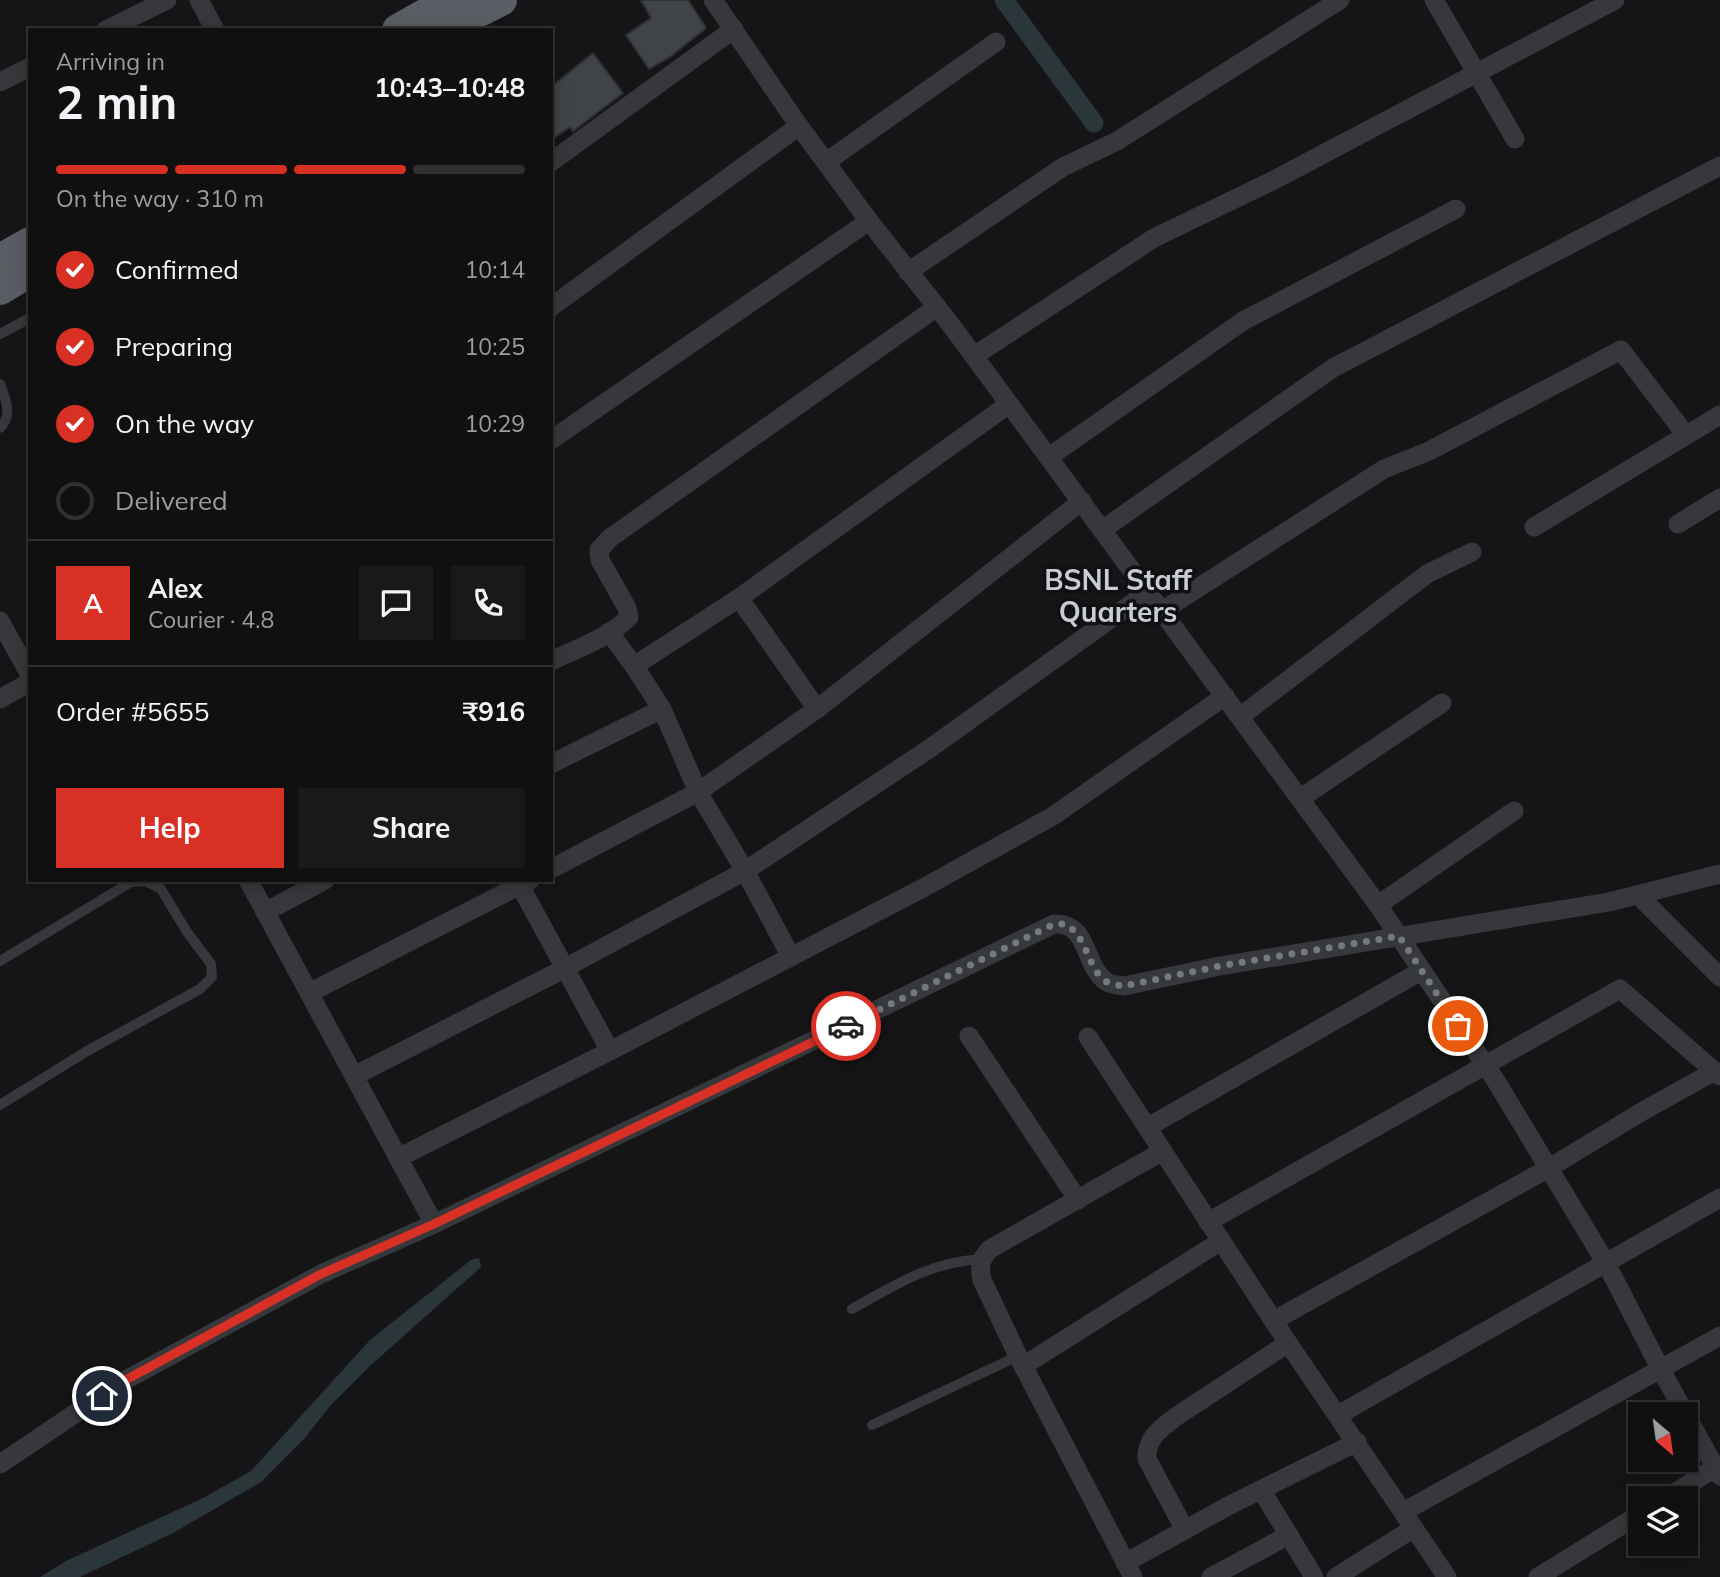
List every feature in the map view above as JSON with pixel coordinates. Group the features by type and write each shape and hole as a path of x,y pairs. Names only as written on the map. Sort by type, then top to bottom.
{"highway":[{"path":"402,28 451,0"},
{"path":"446,28 501,0"},
{"path":"0,260 28,244"},
{"path":"0,289 28,272"}],"street":[{"path":"111,28 167,0"},
{"path":"199,0 214,28"},
{"path":"713,0 799,126 974,356 1301,798 1378,905 1485,1065 1606,1263 1661,1370 1719,1469 1688,1486"},
{"path":"908,272 1063,167 1117,141 1340,0"},
{"path":"974,356 1154,238 1274,180 1615,0"},
{"path":"1436,1 1515,139"},
{"path":"553,161 734,29"},
{"path":"826,162 996,42"},
{"path":"0,82 28,69"},
{"path":"553,306 799,126"},
{"path":"1102,530 1334,368 1720,166"},
{"path":"1049,457 1242,321 1455,209"},
{"path":"553,439 869,221"},
{"path":"553,661 609,632 629,617 627,608 600,559 598,550 610,538 937,307"},
{"path":"1162,611 1384,469 1429,451 1621,350 1686,435"},
{"path":"634,666 739,598 1009,404"},
{"path":"1534,527 1720,415"},
{"path":"1678,524 1720,498"},
{"path":"553,868 698,792 817,709 1082,501"},
{"path":"1241,716 1427,574 1472,552"},
{"path":"354,1076 565,968 745,871 929,749 1148,592"},
{"path":"739,598 817,709"},
{"path":"0,621 28,672"},
{"path":"609,632 662,709 698,792 790,955"},
{"path":"0,699 28,683"},
{"path":"398,1158 923,888 1053,816 1225,696"},
{"path":"1301,798 1442,703"},
{"path":"553,763 662,709"},
{"path":"1378,905 1514,811"},
{"path":"0,1464 122,1382 321,1274 434,1224 1054,924 1071,927 1095,968 1108,982 1124,986 1220,966 1609,902 1720,874"},
{"path":"249,882 434,1224"},
{"path":"265,912 321,882"},
{"path":"309,993 522,882 610,1051"},
{"path":"1638,895 1720,977"},
{"path":"1148,1127 1421,971"},
{"path":"1208,1222 1620,989 1718,1073 1643,1111 1549,1168 1273,1321"},
{"path":"969,1036 1078,1200"},
{"path":"1088,1037 1273,1321 1447,1577"},
{"path":"1163,1152 990,1249 981,1259 982,1280 1129,1570 1185,1530 1357,1442"},
{"path":"1338,1415 1720,1198"},
{"path":"1021,1361 1221,1241"},
{"path":"1403,1512 1720,1336"},
{"path":"1185,1530 1147,1459 1146,1448 1160,1429 1177,1416 1288,1343"},
{"path":"1262,1491 1314,1577"},
{"path":"1538,1577 1628,1521"},
{"path":"1336,1577 1414,1528"},
{"path":"1211,1577 1289,1535"}],"lane":[{"path":"0,334 28,319"},
{"path":"0,384 9,409 6,422 0,428"},
{"path":"0,961 131,882"},
{"path":"0,1105 87,1051 200,989 212,977 211,964 161,890 147,882"},
{"path":"852,1309 931,1268 954,1261 981,1259"},
{"path":"872,1425 1021,1361"}],"shaded area":[{"path":"479,1258 481,1267 370,1366 261,1482 173,1533 80,1577 40,1577 66,1561 203,1498 251,1471 370,1340 471,1260"}],"building":[{"path":"641,0 688,0 706,28 670,57 649,69 626,35 651,18"},
{"path":"593,53 623,93 573,131 570,127 553,139 553,85"}],"waterway":[{"path":"1004,0 1094,123"}],"way so far":[{"path":"846,1026 1054,924 1065,924 1078,935 1095,968 1108,982 1124,986 1220,966 1399,936 1458,1026"}],"district":[{"name":"BSNL Staff Quarters","path":"1118,596"}],"route":[{"path":"102,1396 122,1382 321,1274 434,1224 846,1026"}]}
